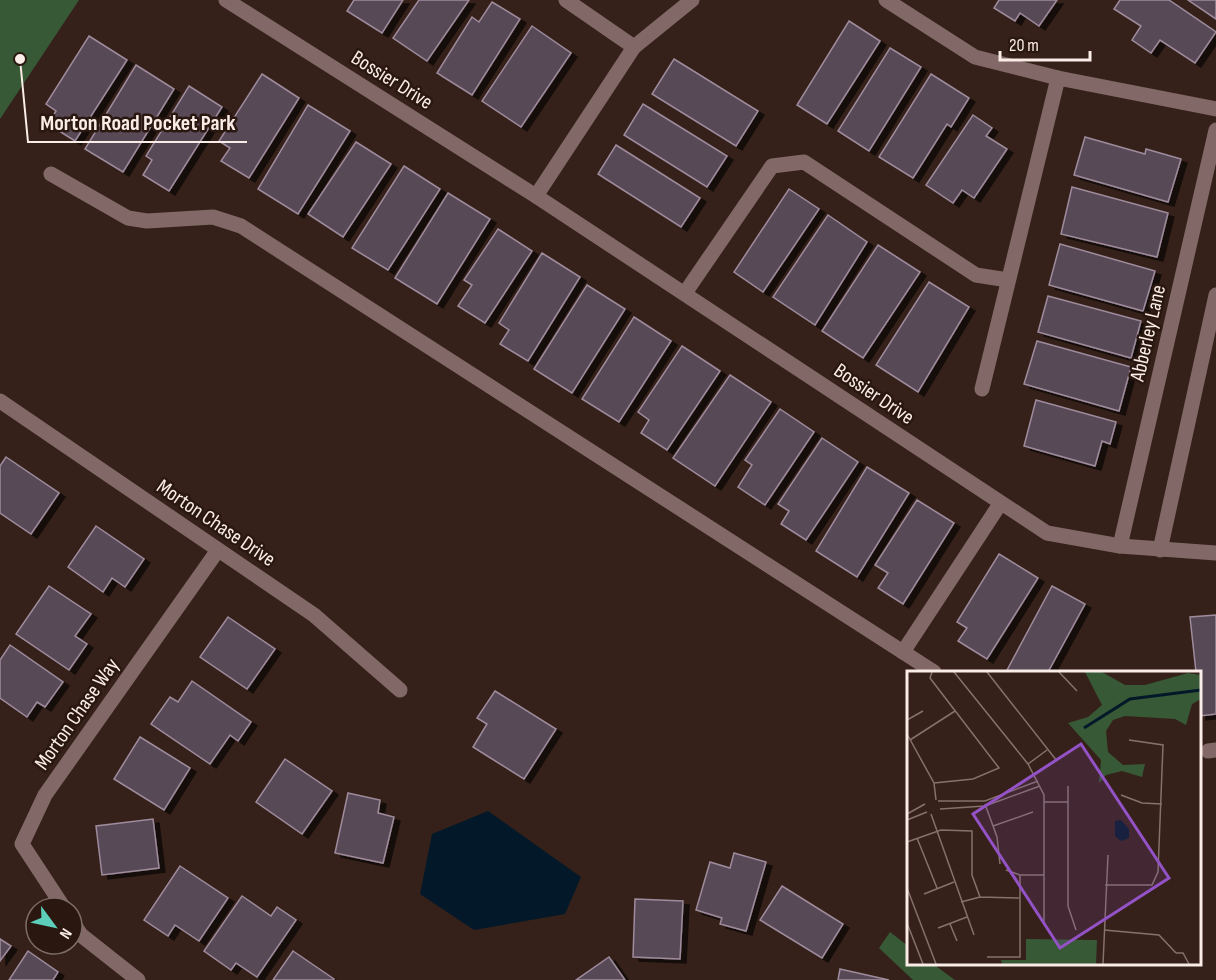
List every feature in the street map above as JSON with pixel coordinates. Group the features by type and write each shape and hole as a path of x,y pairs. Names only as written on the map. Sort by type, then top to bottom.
{"street":[{"name":"Bossier Drive","path":"226,0 536,196 1047,533 1120,546 1216,553"},
{"path":"566,0 634,47"},
{"path":"536,196 634,47 692,0"},
{"path":"886,0 975,57 1058,78 1216,109"},
{"path":"982,388 1058,78"},
{"name":"Abberley Lane","path":"1120,546 1216,130"},
{"path":"685,293 772,166 804,162 976,275 1008,279"},
{"path":"51,174 128,218 147,220 213,217 241,226 932,671"},
{"path":"1160,550 1216,295"},
{"name":"Morton Chase Drive","path":"0,401 314,615 400,690"},
{"path":"903,652 1000,504"},
{"name":"Morton Chase Way","path":"56,896 22,844 45,795 218,550"},
{"path":"84,937 138,980"}],"green space":[{"path":"0,0 79,0 0,119"},
{"path":"890,932 907,945 907,965 934,965 955,980 913,980 879,948"}],"water":[{"path":"488,811 581,877 565,914 474,930 420,894 432,834"}],"building":[{"path":"354,0 403,0 382,33 347,11"},
{"path":"419,0 469,0 427,61 393,38"},
{"path":"999,0 1057,0 1039,26 1020,13 1015,21 994,8"},
{"path":"1120,0 1169,0 1216,32 1195,63 1160,40 1151,53 1132,40 1141,26 1114,9"},
{"path":"1188,0 1216,0 1216,19"},
{"path":"492,2 520,19 472,95 437,73 472,17 479,22"},
{"path":"849,21 880,41 827,124 797,105"},
{"path":"532,26 571,53 521,127 482,101"},
{"path":"89,36 127,60 75,141 48,124 56,111 46,104"},
{"path":"890,48 921,67 869,151 838,131"},
{"path":"674,59 758,111 736,146 652,94"},
{"path":"136,65 174,89 123,172 85,149"},
{"path":"262,74 299,98 249,178 221,161 230,148 219,141"},
{"path":"931,74 969,98 951,127 947,124 913,178 879,157"},
{"path":"189,86 222,107 169,191 143,175 152,160 146,156"},
{"path":"643,104 727,156 707,187 624,135"},
{"path":"308,105 350,131 298,214 258,189"},
{"path":"973,115 992,128 986,136 1007,149 974,198 962,190 953,203 926,185"},
{"path":"1085,137 1145,154 1146,149 1181,159 1168,202 1074,175"},
{"path":"356,142 391,164 343,237 308,214"},
{"path":"616,145 700,198 681,227 598,174"},
{"path":"404,166 440,189 388,270 352,248"},
{"path":"1072,187 1168,213 1157,257 1061,234"},
{"path":"789,189 819,209 763,292 734,272"},
{"path":"448,193 490,219 437,304 395,278"},
{"path":"828,215 867,242 815,325 773,297"},
{"path":"498,229 532,251 485,323 458,306 472,285 464,280"},
{"path":"1060,244 1155,271 1143,311 1049,285"},
{"path":"878,245 920,272 863,358 822,331"},
{"path":"542,253 580,277 528,361 500,344 509,330 499,323"},
{"path":"929,282 969,307 918,392 876,365"},
{"path":"587,285 625,309 572,393 534,369"},
{"path":"1048,296 1141,321 1131,358 1038,332"},
{"path":"634,317 671,341 619,422 582,399"},
{"path":"1037,341 1131,367 1119,411 1024,384"},
{"path":"682,346 720,371 667,450 641,433 649,420 638,412"},
{"path":"730,375 771,402 715,486 673,458"},
{"path":"1036,400 1116,422 1110,444 1102,441 1095,466 1024,446"},
{"path":"780,409 814,432 765,505 738,487 752,465 745,460"},
{"path":"822,438 858,462 806,540 781,524 789,511 778,504"},
{"path":"6,457 59,493 31,534 0,513 0,466"},
{"path":"867,467 909,493 857,577 816,551"},
{"path":"917,500 954,523 903,604 878,588 888,573 875,565"},
{"path":"96,526 144,559 125,587 112,578 103,592 68,567"},
{"path":"999,554 1038,578 987,659 958,641 967,628 957,622"},
{"path":"49,586 91,614 75,636 87,644 69,670 16,634"},
{"path":"1052,586 1085,604 1049,671 1007,671"},
{"path":"1216,615 1216,714 1201,716 1201,671 1196,671 1190,617"},
{"path":"228,617 275,649 247,689 200,657"},
{"path":"10,645 63,682 45,707 37,702 27,717 0,698 0,660"},
{"path":"192,681 251,722 238,741 230,735 210,764 151,724 170,697 178,702"},
{"path":"495,691 556,729 524,779 473,747 487,724 477,718"},
{"path":"140,737 190,768 164,810 114,779"},
{"path":"285,759 332,791 302,834 256,802"},
{"path":"348,793 380,800 378,813 394,817 383,863 335,853"},
{"path":"153,819 159,868 102,875 96,826"},
{"path":"734,853 766,862 746,931 720,924 722,918 696,910 710,862 730,868"},
{"path":"180,866 228,898 199,941 175,925 168,936 144,920"},
{"path":"782,886 843,924 822,958 760,920"},
{"path":"242,896 271,916 277,907 296,920 257,977 236,963 231,970 204,951"},
{"path":"635,899 683,901 680,959 633,957"},
{"path":"0,939 11,946 0,961"},
{"path":"293,951 334,979 273,980"},
{"path":"25,956 35,956 58,972 53,980 9,980"},
{"path":"609,957 625,980 576,980"},
{"path":"840,969 889,980 838,980"}],"place":[{"name":"Morton Road Pocket Park","path":"20,59"}]}
